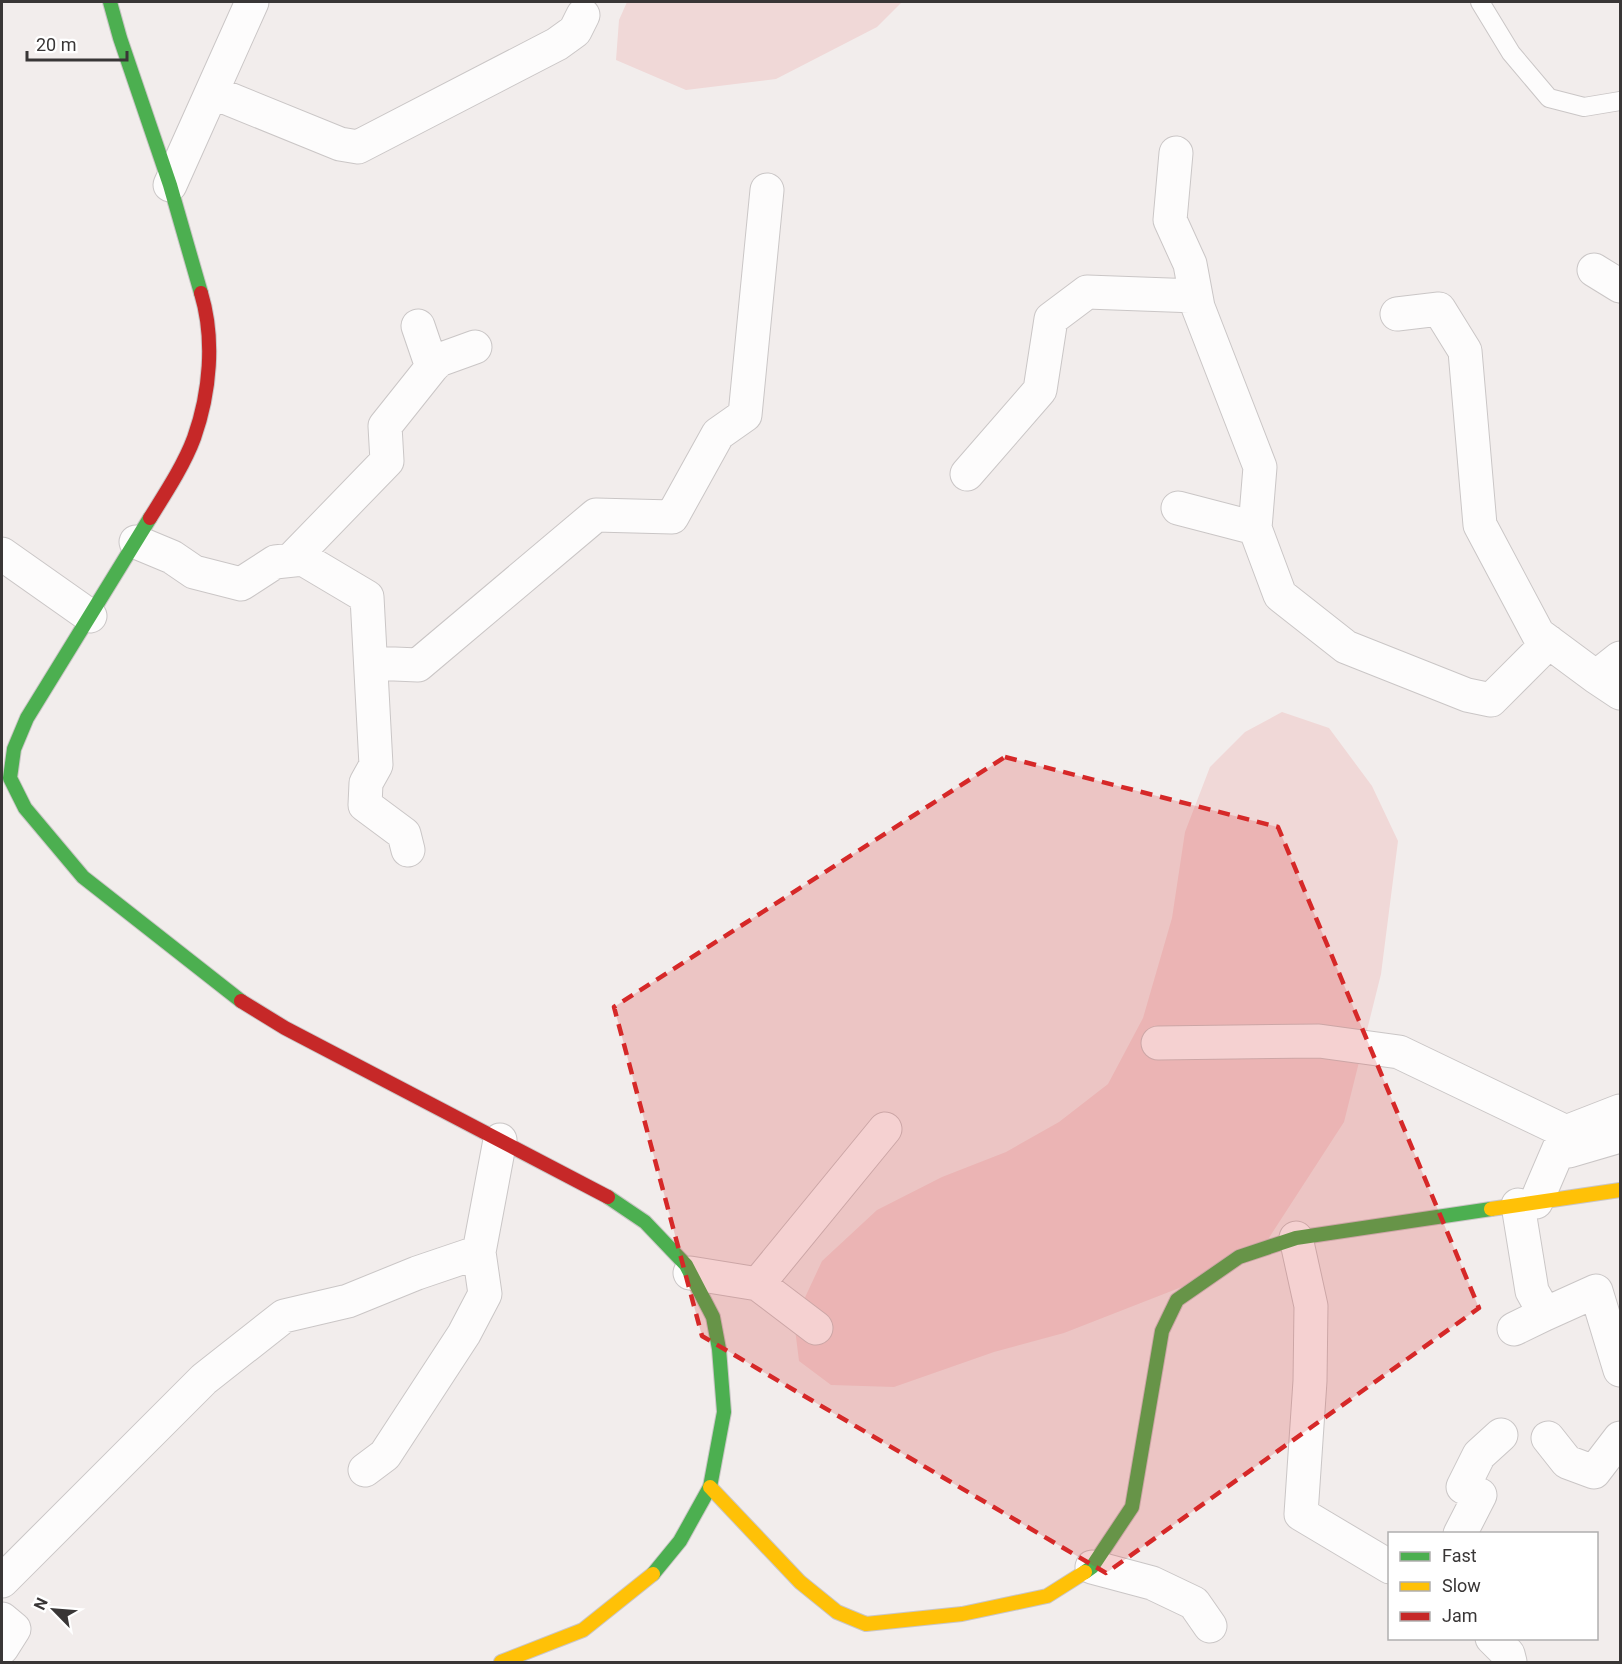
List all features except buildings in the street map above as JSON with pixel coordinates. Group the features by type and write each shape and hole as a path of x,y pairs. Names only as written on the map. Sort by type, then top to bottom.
{"street":[{"path":"110,2 170,185 204,302 210,372 194,438 136,542 27,718 14,749 10,778 25,808 83,877 233,996 285,1028 605,1195 645,1222 686,1265 714,1317 724,1412 710,1487 680,1541 649,1579 583,1630 501,1662"},
{"path":"170,185 252,2"},
{"path":"212,92 340,144 358,147 557,44 575,31 583,15"},
{"path":"1176,153 1170,219 1191,264 1196,296 1260,467 1255,528 1280,595 1346,647 1467,695 1491,700 1549,642"},
{"path":"371,663 418,665 596,515 672,517 718,435 745,415 766,190"},
{"path":"967,474 1040,390 1051,319 1087,292 1196,296"},
{"path":"1397,314 1438,309 1465,351 1480,525 1538,634 1612,676"},
{"path":"418,326 432,367"},
{"path":"291,560 387,461 385,426 432,367 439,360 475,347"},
{"path":"1178,508 1255,528"},
{"path":"136,542 172,556 194,572 241,584 275,562 303,559 367,597 376,765 366,783 365,805 404,834 408,850"},
{"path":"2,554 90,616"},
{"path":"1158,1043 1319,1041 1399,1052 1561,1144 1620,1136"},
{"path":"1545,1314 1532,1291 1527,1204 1561,1144 1620,1111"},
{"path":"758,1284 885,1129"},
{"path":"365,1470 385,1455 464,1334 485,1294 479,1252 500,1140"},
{"path":"710,1487 800,1582 837,1612 866,1624 962,1614 1047,1596 1092,1567 1132,1507 1162,1331 1177,1300 1239,1257 1296,1238 1620,1190"},
{"path":"1296,1238 1311,1306 1310,1381 1301,1514 1388,1566"},
{"path":"2,1581 204,1379 284,1316 348,1301 417,1273 479,1252"},
{"path":"690,1273 758,1284 816,1328"},
{"path":"1514,1329 1596,1291 1620,1370"},
{"path":"1461,1532 1480,1495 1463,1486 1479,1455 1501,1435"},
{"path":"1548,1438 1567,1462 1594,1472 1620,1438"},
{"path":"1092,1567 1152,1583 1194,1603 1210,1626"},
{"path":"2,1619 14,1629 2,1648"},
{"path":"1494,1640 1508,1654 1510,1662"}],"lane":[{"path":"1480,2 1511,53 1549,98 1584,107 1620,101"},
{"path":"2,748 27,718"}],"highlighted area":[{"path":"1005,757 1278,827 1479,1308 1106,1573 702,1336 614,1007"}],"shaded area":[{"path":"627,2 902,2 877,27 776,79 686,90 616,60 619,20"},
{"path":"1282,712 1329,728 1372,786 1398,841 1381,974 1344,1122 1256,1258 1064,1333 994,1352 894,1387 831,1385 799,1361 794,1321 822,1261 877,1210 942,1177 1006,1152 1059,1122 1108,1084 1143,1018 1172,918 1185,832 1210,767 1245,732"}],"traffic: fast":[{"path":"110,2 170,185 201,293"},
{"path":"150,518 27,718 14,749 10,778 25,808 83,877 241,1001"},
{"path":"608,1197 645,1222 686,1265 713,1317 719,1349 724,1412 710,1487 680,1541 653,1574"},
{"path":"1085,1572 1092,1567 1132,1507 1162,1331 1177,1300 1239,1257 1296,1238 1491,1209"}],"traffic: slow":[{"path":"1491,1209 1620,1190"},
{"path":"710,1487 800,1582 837,1612 866,1624 962,1614 1047,1596 1085,1572"},
{"path":"501,1662 583,1630 653,1574"}],"traffic: jam":[{"path":"150,518 190,448 204,403 209,347 201,293"},
{"path":"241,1001 285,1028 608,1197"}]}
